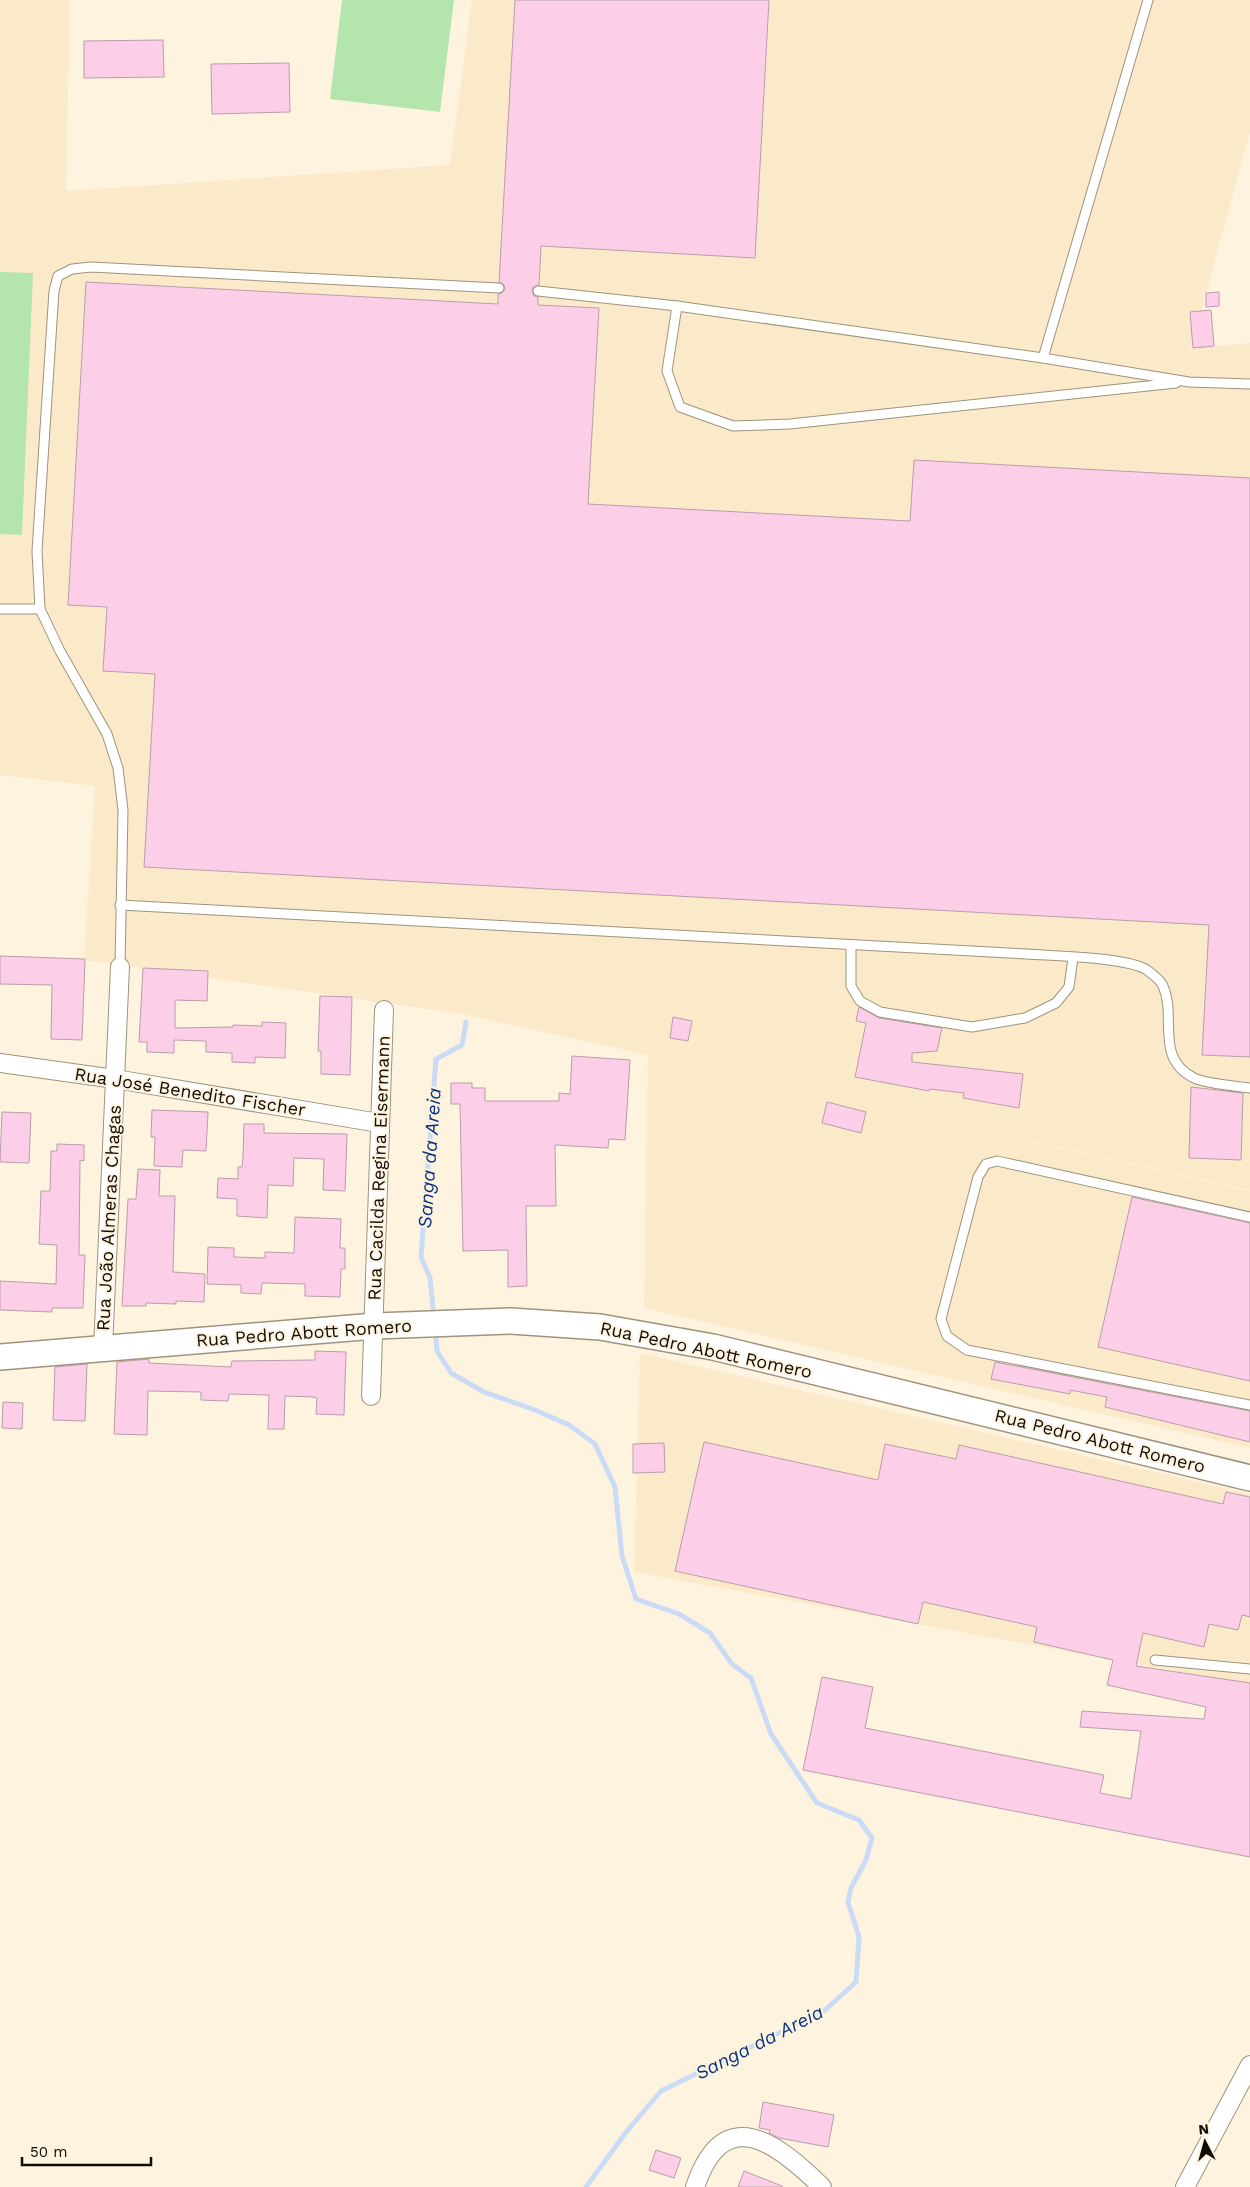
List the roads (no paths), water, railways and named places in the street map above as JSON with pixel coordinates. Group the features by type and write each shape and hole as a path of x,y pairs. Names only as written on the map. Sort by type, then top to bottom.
{"street":[{"name":"Rua João Almeras Chagas","path":"103,1349 120,967"},
{"name":"Rua Cacilda Regina Eisermann","path":"371,1396 375,1326 379,1123 384,1010"},
{"name":"Rua José Benedito Fischer","path":"0,1063 115,1079 379,1123"},
{"name":"Rua Pedro Abott Romero","path":"0,1357 375,1326 511,1320 609,1328 713,1348 1250,1478"},
{"path":"1186,2187 1250,2065"},
{"path":"694,2187 712,2150 734,2138 762,2139 799,2165 822,2187"}],"lane":[{"path":"1043,358 1148,0"},
{"path":"120,967 123,810 118,768 107,734 60,651 40,609 36,551 54,291 58,276 72,268 91,267 499,288"},
{"path":"538,291 677,306 1043,358 1189,382 1250,384"},
{"path":"677,306 667,371 680,407 733,426 790,424 1189,382"},
{"path":"0,609 40,609"},
{"path":"120,905 851,945 1118,962 1145,969 1163,984 1168,1004 1168,1042 1176,1063 1194,1078 1250,1088"},
{"path":"851,945 851,986 860,1001 880,1012 972,1026 1025,1018 1056,1003 1069,987 1073,958"},
{"path":"1250,1217 997,1161 986,1164 978,1177 941,1319 946,1336 966,1350 1250,1406"},
{"path":"1155,1660 1250,1668"}],"waterway":[{"name":"Sanga da Areia","path":"433,1308 430,1278 421,1257 436,1059 462,1045 466,1022"},
{"name":"Sanga da Areia","path":"436,1339 437,1351 451,1373 484,1392 535,1410 569,1425 595,1444 615,1487 622,1556 636,1599 679,1614 710,1633 732,1664 751,1678 771,1734 817,1803 859,1820 872,1838 866,1860 851,1888 848,1902 859,1937 856,1982 824,2011 661,2091 627,2131 586,2187"}]}
